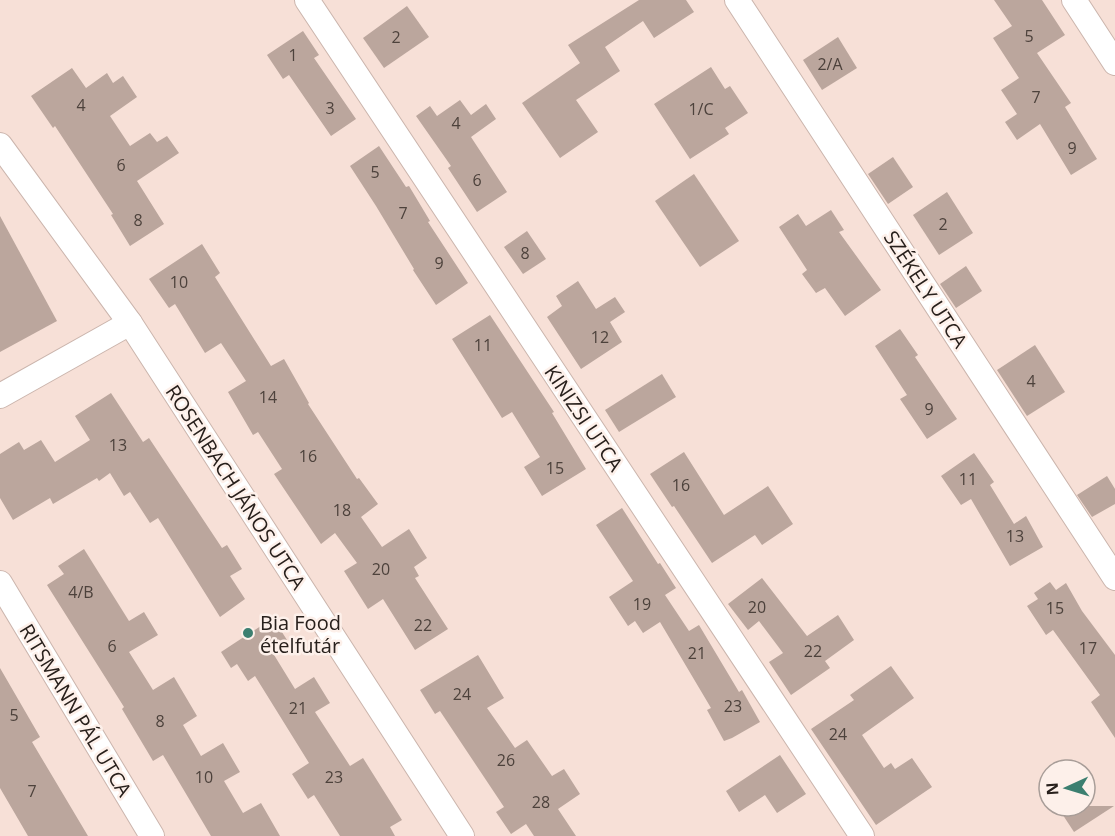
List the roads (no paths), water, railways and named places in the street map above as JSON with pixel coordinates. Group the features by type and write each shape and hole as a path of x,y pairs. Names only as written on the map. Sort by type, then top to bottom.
{"street":[{"name":"KINIZSI UTCA","path":"307,0 862,836"},
{"name":"SZÉKELY UTCA","path":"737,0 1115,578"},
{"path":"1074,0 1115,63"},
{"name":"ROSENBACH JÁNOS UTCA","path":"0,145 130,323 462,836"},
{"path":"0,396 130,323"},
{"name":"RITSMANN PÁL UTCA","path":"0,583 152,836"}],"place":[{"name":"Bia Food ételfutár","path":"248,633"}]}
